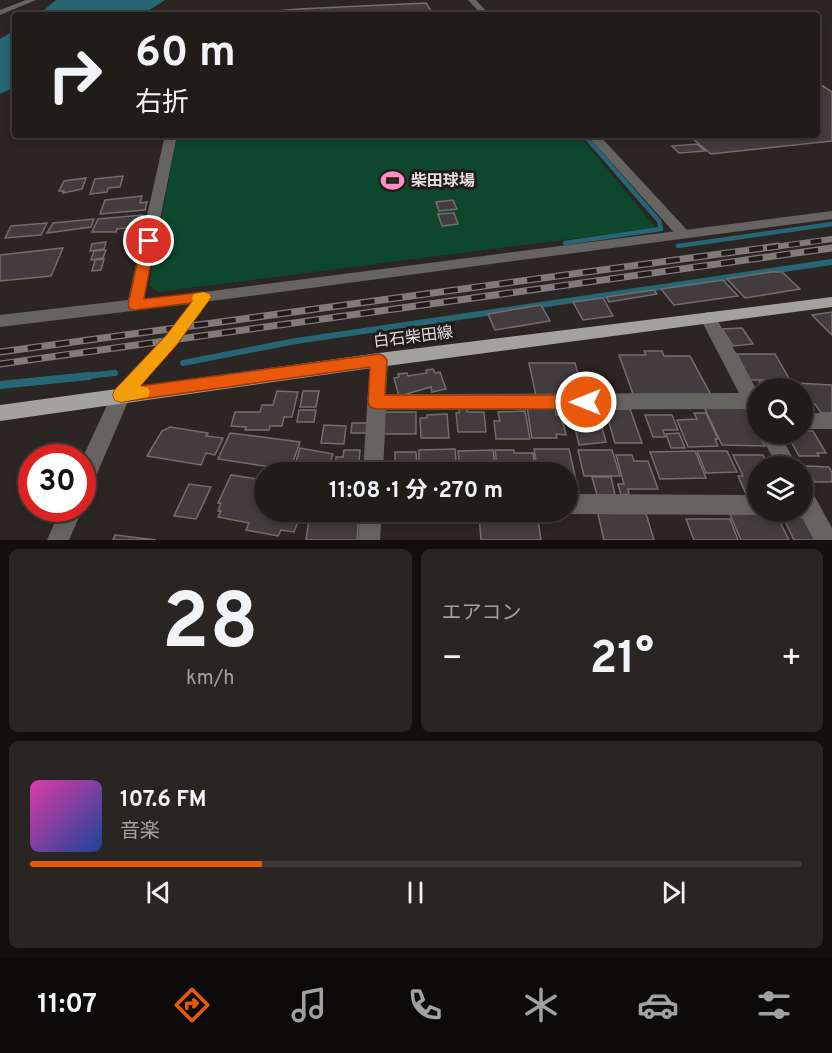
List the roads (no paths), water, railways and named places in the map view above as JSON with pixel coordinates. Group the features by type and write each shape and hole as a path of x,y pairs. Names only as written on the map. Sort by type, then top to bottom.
{"main road":[{"name":"白石柴田線","path":"0,413 379,360 832,302"}],"street":[{"path":"0,13 32,0"},
{"path":"471,0 483,12"},
{"path":"135,305 170,138"},
{"path":"595,138 683,234"},
{"path":"0,321 204,297 832,215"},
{"path":"96,451 121,395 171,340 204,297"},
{"path":"708,318 747,391"},
{"path":"373,462 379,360"},
{"path":"376,402 747,406"},
{"path":"813,421 832,421"},
{"path":"578,504 747,505"},
{"path":"813,518 826,540"},
{"path":"58,540 66,522"},
{"path":"369,540 370,522"}],"water":[{"path":"56,0 165,0 147,12 42,12"},
{"path":"12,32 12,88 0,94 0,39"}],"waterway":[{"path":"586,138 593,146"},
{"path":"565,243 661,229 659,221 592,144"},
{"path":"678,246 832,224"},
{"path":"183,363 296,341 832,262"},
{"path":"75,377 115,373"},
{"path":"0,385 89,376"}],"railway":[{"path":"767,248 832,239"},
{"path":"0,352 778,246"},
{"path":"0,364 832,248"}],"place":[{"name":"柴田球場","path":"393,180"}]}
